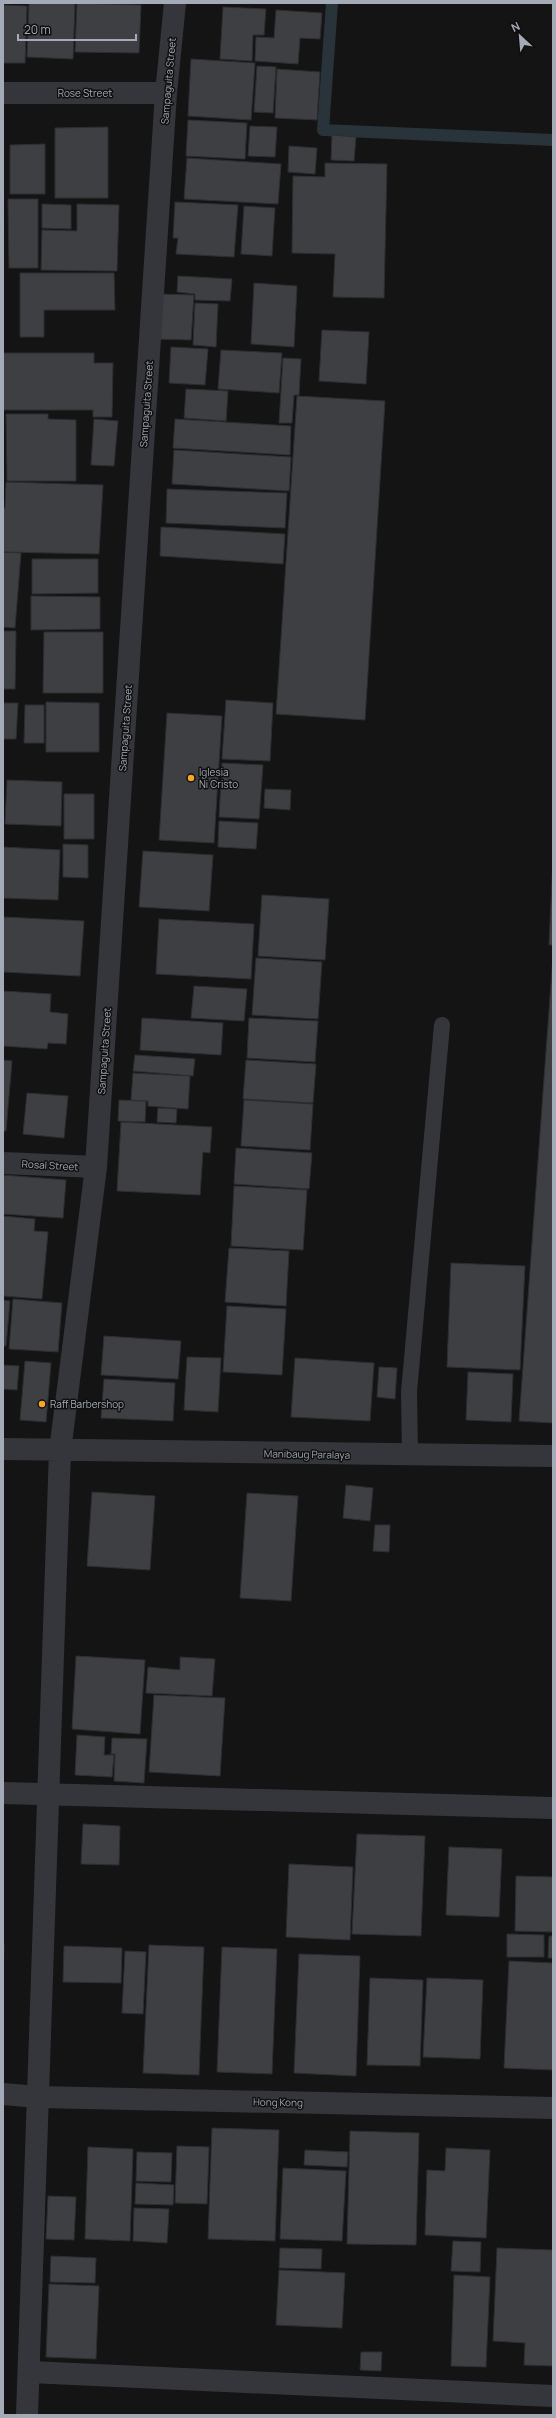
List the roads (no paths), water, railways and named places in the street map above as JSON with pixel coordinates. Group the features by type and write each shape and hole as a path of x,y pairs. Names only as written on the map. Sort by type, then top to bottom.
{"street":[{"name":"Sampaguita Street","path":"27,2415 30,2372 60,1451 96,1167 166,93 175,3"},
{"name":"Rose Street","path":"3,92 166,93"},
{"name":"Rosal Street","path":"3,1163 96,1167"},
{"name":"Manibaug Paralaya","path":"3,1449 60,1451 553,1456"},
{"path":"3,1793 553,1808"},
{"name":"Hong Kong","path":"3,2094 39,2097 553,2108"},
{"path":"30,2372 553,2396"}],"lane":[{"path":"410,1455 410,1392 442,1025"}],"waterway":[{"path":"332,3 323,130 553,140"}],"place":[{"name":"Iglesia Ni Cristo","path":"191,778"},
{"name":"Raff Barbershop","path":"42,1404"}]}
